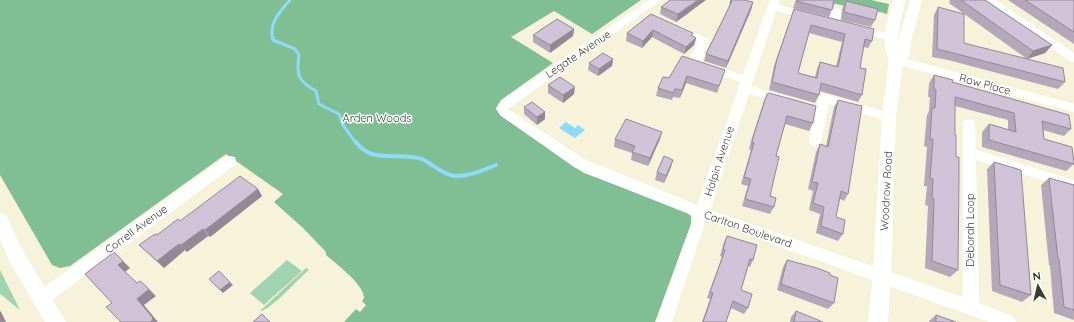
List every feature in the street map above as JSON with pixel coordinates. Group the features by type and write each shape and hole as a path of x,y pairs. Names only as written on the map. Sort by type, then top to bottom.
{"street":[{"name":"Legate Avenue","path":"502,109 505,104 656,0"},
{"name":"Woodrow Road","path":"878,322 882,275 889,117 896,60 892,53 892,38 896,11 900,0"},
{"name":"Woodrow Road","path":"896,60 902,56 905,38 916,0"},
{"path":"989,0 1074,58"},
{"path":"774,4 834,23 892,38"},
{"name":"Halpin Avenue","path":"664,322 745,84 774,4"},
{"path":"834,23 836,10"},
{"path":"641,11 654,17"},
{"path":"668,24 704,41 695,59 695,64 792,103"},
{"name":"Row Place","path":"896,60 1074,108"},
{"path":"815,142 824,98 889,117"},
{"path":"807,107 822,111"},
{"name":"Carlton Boulevard","path":"502,109 506,116 578,163 702,213 882,275 971,307 1004,321"},
{"name":"Deborah Loop","path":"969,123 971,307"},
{"path":"970,152 1074,185"},
{"name":"Correll Avenue","path":"42,298 230,161"},
{"path":"0,220 16,256 56,322"}],"green space":[{"name":"Arden Woods","path":"0,0 641,0 592,34 554,11 511,37 553,63 501,100 496,108 501,116 584,173 683,210 691,216 691,224 655,322 344,322 356,309 360,312 366,305 362,301 364,298 363,293 355,281 326,255 326,252 303,228 274,202 283,194 226,154 70,266 60,268 52,265 0,175"},
{"path":"821,0 871,0 889,4 887,14 869,9 868,12"},
{"path":"287,260 302,271 264,305 250,293"},
{"path":"306,268 309,270 284,294 265,310 260,311"},
{"path":"0,270 20,310 0,294"}],"water":[{"path":"566,122 575,128 578,125 585,130 575,138 559,128"}],"building":[{"path":"670,0 698,0 678,14 661,7"},
{"path":"731,0 753,2 728,61 706,54 732,1 730,3"},
{"path":"834,0 832,10 796,1"},
{"path":"961,0 985,0 1052,45 1033,51"},
{"path":"1025,0 1074,0 1074,32"},
{"path":"846,1 878,9 875,20 844,12"},
{"path":"938,7 964,14 964,43 1063,68 1065,82 937,49"},
{"path":"794,9 874,29 872,41 865,39 860,68 866,69 862,95 821,83 819,95 772,82 777,59","holes":["811,25 845,34 838,67 820,62 817,78 798,73"]},
{"path":"651,14 693,33 691,35 696,38 686,47 653,30 643,41 627,33"},
{"path":"557,19 574,29 550,45 533,35"},
{"path":"603,53 613,59 599,69 589,63"},
{"path":"682,56 725,70 719,86 687,76 682,90 675,89 673,93 658,88 663,77 669,78"},
{"path":"934,75 953,80 952,82 1069,115 1071,129 1042,121 1044,139 1072,147 1074,164 989,140 989,124 1016,132 1014,113 955,97 956,157 959,157 958,270 932,261 934,199 932,198 933,179 930,178 933,139 930,139 932,108 935,108 936,90 934,89"},
{"path":"560,77 575,87 563,95 548,85"},
{"path":"769,93 816,106 813,123 787,116 776,156 779,157 770,196 776,198 774,207 745,199 751,179 744,177 754,143 752,142 754,134 767,94"},
{"path":"838,100 862,106 848,194 841,191 836,217 845,220 843,234 821,226 824,207 813,203 818,183 812,182 820,144 828,147"},
{"path":"532,102 545,112 537,117 524,107"},
{"path":"626,119 662,132 650,158 632,152 635,146 615,139"},
{"path":"664,156 673,160 666,176 657,172"},
{"path":"994,162 1021,170 1031,295 1000,285"},
{"path":"240,176 258,189 205,230 203,229 181,245 179,244 157,261 139,245 155,234 157,235 178,219 180,221"},
{"path":"1049,178 1074,185 1074,310 1064,307"},
{"path":"727,236 757,245 753,260 750,259 741,290 752,294 748,308 733,301 726,322 703,322 713,293 710,292 725,250 723,249"},
{"path":"114,252 123,261 118,265 137,283 140,281 149,289 137,299 153,318 151,322 121,322 106,307 112,303 85,274"},
{"path":"787,260 817,268 838,278 834,303 781,284"},
{"path":"219,271 230,282 220,290 209,279"},
{"path":"796,311 823,322 794,322"},
{"path":"262,314 270,322 253,322"},
{"path":"936,315 956,322 936,322"}],"waterway":[{"path":"290,0 276,18 272,28 273,40 295,49 299,55 298,73 300,77 305,84 316,91 319,104 339,114 343,125 356,143"},
{"path":"356,142 370,153 422,159 441,171 454,176 470,174 496,165"}]}
